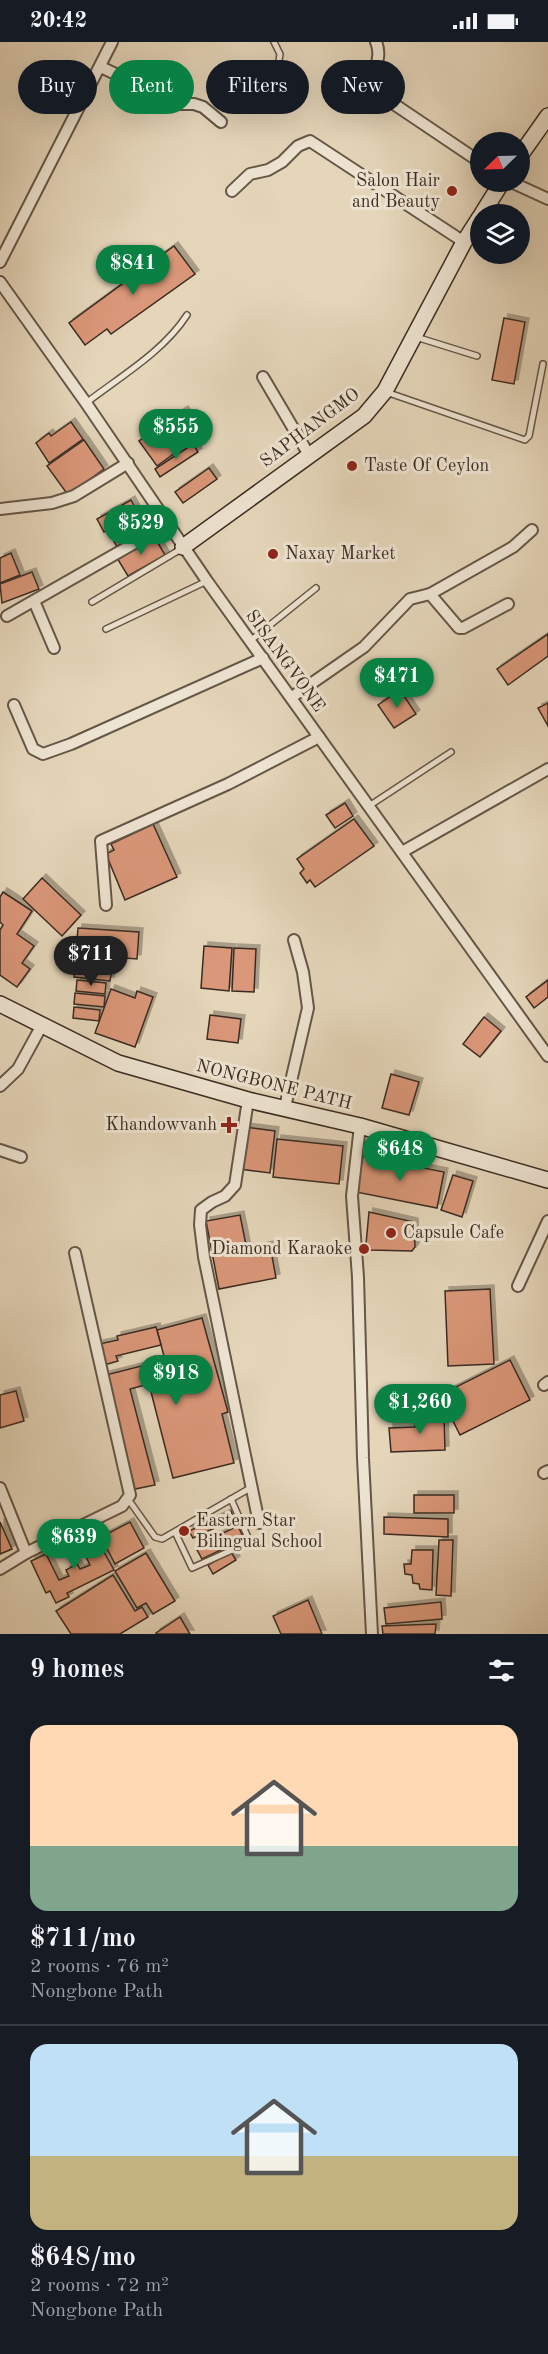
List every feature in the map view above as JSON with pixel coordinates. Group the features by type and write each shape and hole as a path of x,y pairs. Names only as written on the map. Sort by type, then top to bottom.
{"street":[{"path":"0,262 112,42"},
{"path":"376,42 379,48 378,63 372,79 376,92 470,155"},
{"path":"101,67 177,104 194,104 203,107 221,122"},
{"path":"530,141 548,116"},
{"path":"232,191 250,174 275,166 298,146 310,141 465,242"},
{"path":"530,191 548,199"},
{"name":"SAPHANGMO","path":"183,547 364,416 385,391 470,234"},
{"name":"SISANGVONE","path":"0,282 128,463 207,581 292,696 548,1056"},
{"path":"263,377 309,455"},
{"path":"0,509 52,503 74,496 128,463"},
{"path":"7,616 168,524"},
{"path":"292,696 364,647 410,599 430,594 513,548 532,530"},
{"path":"430,594 459,628 508,604"},
{"path":"34,601 54,648"},
{"path":"14,705 33,749 42,754 71,744 263,658"},
{"path":"106,905 101,841 228,784 319,737"},
{"path":"402,852 548,769"},
{"path":"285,1107 308,1008 303,972 294,940"},
{"name":"NONGBONE PATH","path":"0,1004 118,1063 248,1100 360,1126 548,1180"},
{"path":"0,1086 18,1069 42,1025"},
{"path":"248,1100 235,1185 225,1196 201,1210 200,1225 204,1257 259,1523"},
{"path":"360,1126 352,1196 358,1277 363,1458 372,1634"},
{"path":"0,1150 21,1157"},
{"path":"518,1286 548,1221"},
{"path":"0,1569 26,1553 123,1506 128,1499 130,1490 75,1253"},
{"path":"0,1488 26,1553"}],"lane":[{"path":"274,42 280,54 279,60"},
{"path":"86,403 153,352 179,327 187,315"},
{"path":"415,336 477,356"},
{"path":"385,391 525,440 529,435 543,364"},
{"path":"92,602 183,547"},
{"path":"106,629 207,581"},
{"path":"250,641 316,588"},
{"path":"369,806 451,752"},
{"path":"128,1499 155,1538 162,1539 252,1487"},
{"path":"175,1532 192,1568 250,1542 231,1499"}],"building":[{"path":"174,246 195,274 111,334 107,329 85,345 69,323"},
{"path":"504,318 525,322 514,384 492,380"},
{"path":"184,410 201,434 157,466 139,441"},
{"path":"71,422 83,439 49,463 36,443 49,433 51,436"},
{"path":"84,440 104,469 68,495 47,466"},
{"path":"193,444 198,452 160,477 155,469"},
{"path":"209,468 217,479 183,503 175,492"},
{"path":"131,500 138,513 104,532 97,519"},
{"path":"137,514 146,531 117,547 108,530"},
{"path":"154,536 165,555 128,576 117,558"},
{"path":"11,553 20,575 0,583 0,558"},
{"path":"32,572 39,589 2,603 0,584"},
{"path":"548,634 548,656 508,685 497,669"},
{"path":"400,690 416,714 394,728 378,705"},
{"path":"548,703 548,726 538,708"},
{"path":"345,803 353,816 335,828 326,815"},
{"path":"354,819 374,846 315,887 310,880 307,883 300,873 304,869 297,859"},
{"path":"153,824 177,877 125,900 106,854 114,850 111,844"},
{"path":"42,878 81,915 62,936 23,899"},
{"path":"3,892 32,911 17,934 34,946 22,963 30,969 17,987 0,975 0,930 3,925 0,922 0,897"},
{"path":"78,928 139,932 137,959 113,957 112,967 75,965"},
{"path":"204,946 232,948 229,991 201,988"},
{"path":"234,948 256,949 254,992 232,991"},
{"path":"75,965 112,969 110,981 74,977"},
{"path":"77,980 106,983 105,994 76,991"},
{"path":"548,980 548,997 534,1008 526,997"},
{"path":"111,989 135,998 137,991 153,997 135,1047 95,1033"},
{"path":"75,993 105,996 104,1007 74,1004"},
{"path":"74,1007 100,1010 99,1021 73,1018"},
{"path":"210,1015 241,1019 238,1043 207,1039"},
{"path":"484,1017 501,1031 480,1057 463,1044"},
{"path":"391,1074 419,1082 409,1115 382,1108"},
{"path":"245,1127 275,1131 270,1173 240,1169"},
{"path":"277,1139 343,1146 339,1184 273,1177"},
{"path":"363,1156 444,1172 437,1208 356,1192"},
{"path":"453,1175 473,1181 462,1217 441,1210"},
{"name":"Capsule Cafe","path":"369,1212 414,1222 415,1247 412,1251 369,1250 366,1244"},
{"path":"240,1215 247,1250 270,1245 276,1278 219,1289 206,1221"},
{"path":"490,1289 494,1364 448,1366 445,1291"},
{"path":"202,1318 228,1412 222,1414 234,1463 173,1478 149,1384 130,1389 155,1485 135,1489 106,1375 165,1360 157,1330"},
{"path":"156,1327 161,1345 116,1356 118,1361 104,1365 99,1344 118,1340 117,1336"},
{"path":"510,1360 530,1400 460,1435 440,1395"},
{"path":"16,1391 24,1421 0,1428 0,1395"},
{"path":"444,1415 445,1450 391,1452 389,1428 415,1427 414,1416"},
{"path":"414,1495 454,1495 454,1513 414,1513"},
{"path":"231,1511 234,1519 193,1538 189,1531"},
{"path":"384,1517 448,1519 448,1537 384,1534"},
{"path":"0,1522 12,1549 0,1554"},
{"path":"130,1522 144,1548 115,1564 101,1537"},
{"path":"238,1526 244,1539 202,1559 195,1546"},
{"path":"92,1531 114,1570 67,1593 69,1597 56,1603 50,1591 46,1593 31,1561 46,1554 59,1580 69,1576 66,1570 77,1564 80,1569 90,1565 77,1538"},
{"path":"439,1540 453,1540 451,1596 436,1595"},
{"path":"412,1550 433,1550 432,1590 420,1589 419,1584 413,1583 412,1575 405,1574 404,1564 411,1564"},
{"path":"231,1552 236,1560 213,1574 208,1565"},
{"path":"146,1553 175,1601 153,1614 146,1603 137,1608 115,1571"},
{"path":"113,1575 135,1611 142,1607 148,1617 120,1634 71,1634 56,1611"},
{"path":"308,1600 322,1634 281,1634 273,1616"},
{"path":"441,1602 442,1619 386,1624 384,1608"},
{"path":"180,1617 190,1634 156,1634 156,1633"},
{"path":"436,1624 435,1634 383,1634 382,1626"}],"place":[{"name":"Salon Hair and Beauty","path":"452,191"},
{"name":"Taste Of Ceylon","path":"352,466"},
{"name":"Naxay Market","path":"273,554"},
{"name":"Khandowvanh","path":"229,1125"},
{"name":"Capsule Cafe","path":"391,1233"},
{"name":"Diamond Karaoke","path":"364,1249"},
{"name":"Eastern Star Bilingual School","path":"184,1531"}]}
